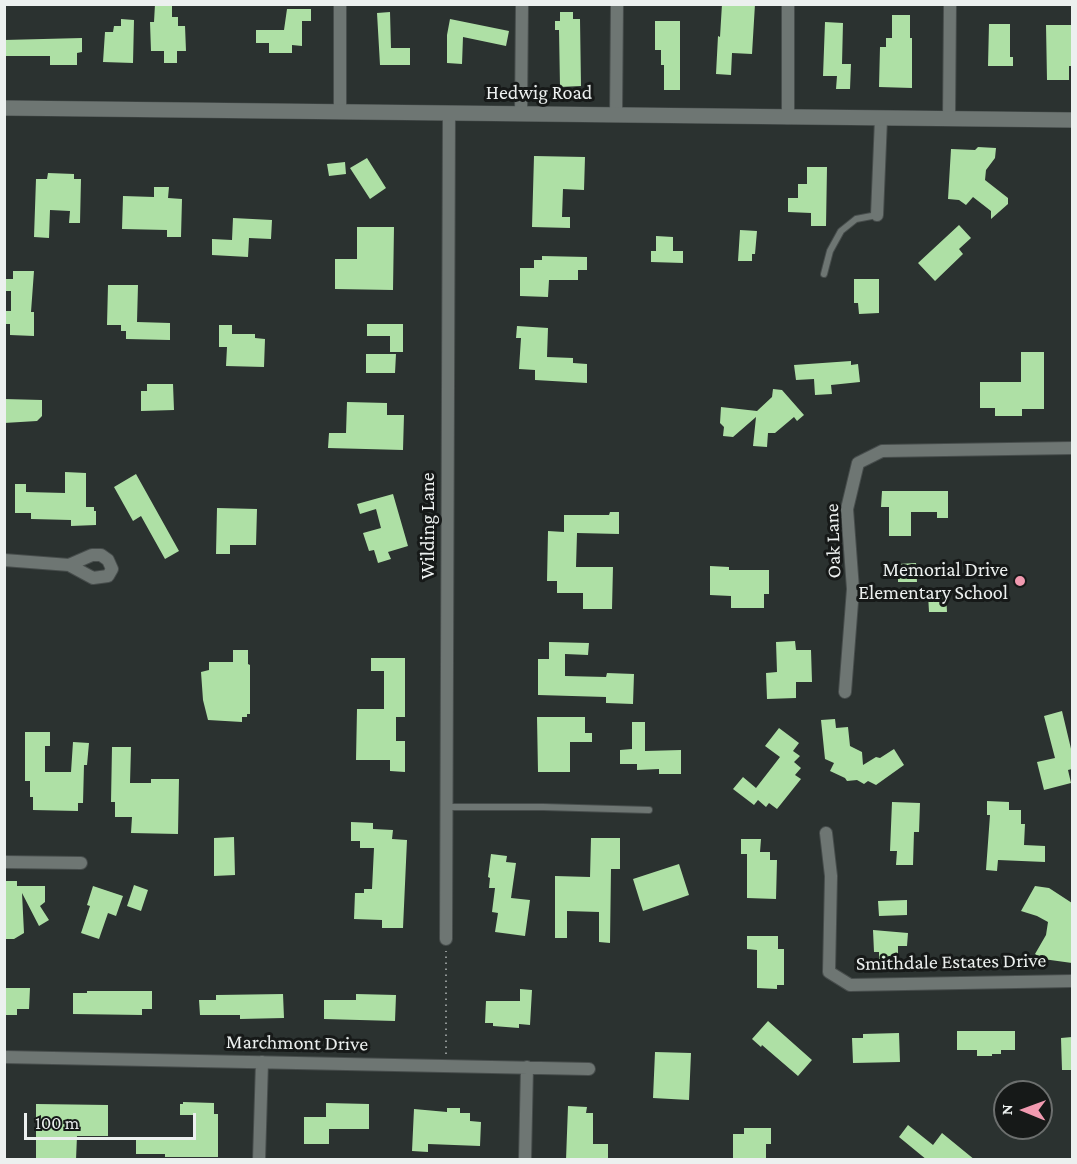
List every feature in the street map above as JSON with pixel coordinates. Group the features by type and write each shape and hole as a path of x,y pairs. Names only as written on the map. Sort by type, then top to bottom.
{"street":[{"path":"340,4 340,112"},
{"path":"521,114 522,4"},
{"path":"616,115 617,4"},
{"path":"788,4 788,118"},
{"path":"950,4 950,119"},
{"name":"Hedwig Road","path":"4,108 1072,120"},
{"name":"Wilding Lane","path":"446,939 449,114"},
{"path":"877,215 881,119"},
{"name":"Oak Lane","path":"845,692 854,589 847,508 858,463 882,451 1072,447"},
{"path":"4,560 69,565"},
{"name":"Smithdale Estates Drive","path":"826,833 831,876 829,972 850,985 1072,981"},
{"path":"4,862 81,863"},
{"name":"Marchmont Drive","path":"4,1057 589,1069"},
{"path":"259,1160 262,1062"},
{"path":"525,1160 526,1067"}],"lane":[{"path":"824,274 830,252 841,231 856,219 877,215"},
{"path":"447,807 649,810"}],"path":[{"path":"446,939 446,1065"}],"building":[{"path":"155,4 172,4 172,17 178,17 178,26 185,26 186,51 177,51 177,63 164,63 164,51 151,51 150,22 154,22"},
{"path":"722,4 755,4 752,54 732,53 731,75 716,74"},
{"path":"287,9 311,9 311,21 302,21 302,46 292,45 292,53 269,53 269,43 256,43 256,30 284,30"},
{"path":"390,12 391,48 410,48 410,65 380,65 377,13"},
{"path":"560,12 573,12 573,19 580,19 581,86 560,87 559,30 555,30 555,21 560,21"},
{"path":"892,15 910,15 912,88 879,87 880,47 886,47 886,38 892,38"},
{"path":"121,19 134,20 133,63 103,62 105,32 113,32 114,26 121,26"},
{"path":"450,19 509,31 506,46 463,37 462,64 447,63 447,35"},
{"path":"655,21 680,21 680,90 664,90 664,65 661,65 661,50 655,50"},
{"path":"825,22 843,23 842,64 851,64 850,89 836,89 837,76 823,76"},
{"path":"989,24 1010,24 1010,57 1013,57 1013,66 988,66"},
{"path":"1046,25 1072,25 1072,66 1069,66 1069,80 1047,80"},
{"path":"82,38 82,52 77,53 77,65 50,65 50,56 4,56 4,40"},
{"path":"978,147 996,148 995,158 986,170 985,180 1008,198 1008,204 991,219 991,211 973,197 966,205 959,200 948,199 951,149 975,150"},
{"path":"534,156 585,157 584,190 563,189 562,217 570,217 570,228 532,227"},
{"path":"367,158 386,188 370,199 350,168"},
{"path":"345,162 346,174 329,176 327,164"},
{"path":"807,167 827,167 826,226 811,226 811,213 788,212 788,198 798,198 798,184 807,184"},
{"path":"48,173 74,174 74,179 81,179 80,223 69,223 70,211 50,210 49,238 34,237 36,179 47,179"},
{"path":"154,187 169,187 168,198 182,199 181,237 167,237 167,230 122,229 123,196 154,197"},
{"path":"233,218 272,220 271,239 249,238 248,257 212,255 212,239 232,240"},
{"path":"959,225 971,238 959,249 963,254 935,281 918,263"},
{"path":"357,227 394,227 393,290 335,289 335,259 357,259"},
{"path":"740,230 757,231 755,254 752,254 752,261 738,261"},
{"path":"656,236 673,237 673,251 683,251 683,263 651,262 651,251 656,251"},
{"path":"542,256 587,257 587,270 578,270 578,280 549,280 548,297 520,296 520,268 534,268 534,260 542,260"},
{"path":"13,271 34,271 31,312 34,312 34,336 10,335 10,324 5,324 5,311 11,311 11,291 6,291 6,279 13,279"},
{"path":"854,279 879,279 879,313 859,314 858,303 854,303"},
{"path":"108,285 138,285 137,322 170,323 170,340 126,339 126,331 121,331 121,325 107,325"},
{"path":"367,324 403,324 403,352 390,352 390,336 367,336"},
{"path":"219,325 232,325 232,334 255,334 255,338 265,339 264,367 226,366 227,347 219,347"},
{"path":"517,326 548,328 547,357 573,358 573,363 587,364 587,383 535,380 535,370 519,369 521,338 516,338"},
{"path":"1021,352 1044,352 1044,409 1022,409 1022,416 995,416 995,408 980,408 980,382 1021,382"},
{"path":"366,354 396,354 395,373 366,373"},
{"path":"851,361 851,365 858,364 860,382 831,385 832,394 815,395 814,379 796,380 794,365"},
{"path":"147,384 173,384 174,410 141,411 141,391 147,391"},
{"path":"773,389 782,390 804,415 797,421 794,417 775,433 768,433 767,447 753,446 756,417 733,437 723,436 724,427 720,423 721,407 757,411 772,397"},
{"path":"4,399 42,400 42,416 37,421 4,423"},
{"path":"347,402 387,403 387,415 404,415 403,450 328,448 329,433 346,433"},
{"path":"65,472 86,473 86,507 94,507 96,525 71,526 71,520 31,519 31,513 15,513 15,484 26,484 26,492 65,493"},
{"path":"136,474 179,551 165,559 141,516 133,521 114,487"},
{"path":"882,491 948,491 948,518 937,518 937,512 911,512 911,536 889,536 889,507 881,507"},
{"path":"393,494 408,546 388,552 391,559 378,563 374,550 369,551 363,533 381,528 376,509 360,514 357,504"},
{"path":"217,508 257,509 256,545 230,545 230,554 216,554"},
{"path":"610,512 619,512 619,534 577,533 576,567 613,567 612,609 583,609 583,593 557,593 557,581 547,581 548,531 564,532 564,515 609,515"},
{"path":"916,563 917,582 898,582 898,564"},
{"path":"710,566 729,567 729,570 769,570 769,594 764,594 764,608 731,608 731,596 710,595"},
{"path":"946,593 947,612 929,612 928,594"},
{"path":"795,641 796,650 811,650 812,682 796,682 796,698 767,699 766,673 777,672 776,642"},
{"path":"549,642 589,643 588,655 565,654 565,676 606,677 607,673 634,674 633,704 606,703 606,697 538,695 538,659 549,659"},
{"path":"233,650 248,650 250,714 242,717 242,722 208,720 203,700 201,672 209,670 209,662 233,662"},
{"path":"371,658 405,658 405,717 396,717 396,741 405,741 405,772 390,771 390,760 356,760 357,709 384,709 384,671 371,671"},
{"path":"1062,711 1072,753 1072,769 1068,770 1071,783 1044,790 1037,762 1055,758 1044,716"},
{"path":"537,717 585,717 585,733 592,733 592,742 570,742 570,772 538,772"},
{"path":"835,719 836,728 848,727 850,746 862,752 863,765 894,749 904,765 876,785 868,781 864,784 857,780 847,781 830,771 834,763 825,759 821,720"},
{"path":"632,722 645,722 645,751 681,750 681,774 659,774 659,769 637,770 637,764 620,764 620,750 632,749"},
{"path":"779,728 799,743 793,751 800,756 794,762 801,768 795,775 801,779 777,809 769,803 766,807 758,800 754,805 733,789 743,777 756,788 780,757 765,746"},
{"path":"25,732 50,732 50,746 45,746 45,772 71,772 73,742 89,743 87,765 84,765 83,803 78,803 78,811 33,810 30,781 25,781"},
{"path":"112,747 131,747 130,783 151,783 151,779 179,779 178,834 131,833 132,817 115,817 115,802 111,802"},
{"path":"987,801 1009,802 1009,810 1021,810 1021,824 1025,824 1024,845 1045,846 1045,862 998,860 997,871 986,870 990,815 987,815"},
{"path":"892,802 920,803 919,832 914,832 913,865 896,865 897,851 890,851"},
{"path":"351,822 373,823 373,829 393,830 392,839 407,840 403,928 382,928 382,920 354,919 355,893 364,893 364,889 372,889 374,848 360,848 360,841 351,841"},
{"path":"234,837 235,875 214,876 214,838"},
{"path":"591,838 620,838 620,869 611,869 610,943 599,942 599,912 567,911 567,938 555,938 555,876 590,877"},
{"path":"741,839 761,839 760,852 770,852 770,860 777,860 776,899 747,898 747,854 741,854"},
{"path":"491,854 507,856 506,862 516,863 511,898 530,900 525,936 495,932 498,913 492,912 495,888 489,888 490,878 488,877"},
{"path":"679,864 689,895 643,911 633,879"},
{"path":"4,881 17,881 17,886 45,886 45,902 40,906 49,920 39,926 22,893 24,933 14,939 4,939"},
{"path":"134,885 148,890 141,911 127,906"},
{"path":"93,886 123,896 116,916 108,913 99,939 81,933 90,906 87,905"},
{"path":"1035,886 1049,888 1072,903 1072,963 1043,959 1035,954 1046,935 1048,922 1021,911"},
{"path":"907,900 907,915 879,916 878,901"},
{"path":"873,930 908,933 907,946 898,946 898,960 879,960 879,952 874,952"},
{"path":"747,936 778,936 778,949 784,949 784,985 777,985 777,989 757,988 757,950 747,949"},
{"path":"4,988 30,988 29,1009 17,1009 17,1015 4,1015"},
{"path":"520,989 532,990 530,1025 519,1024 519,1028 493,1026 493,1023 485,1023 486,1001 520,1001"},
{"path":"87,991 152,991 152,1009 142,1009 142,1015 73,1014 73,993 87,993"},
{"path":"283,994 284,1018 240,1019 240,1015 200,1015 199,1000 216,1000 216,995"},
{"path":"356,994 396,995 395,1021 324,1019 324,1000 356,1000"},
{"path":"768,1021 812,1060 798,1076 752,1039"},
{"path":"957,1031 1015,1031 1015,1050 1001,1050 1001,1054 992,1054 992,1056 977,1056 977,1050 957,1050"},
{"path":"899,1033 900,1062 853,1063 852,1038 863,1038 863,1034"},
{"path":"1072,1037 1072,1070 1062,1070 1061,1038"},
{"path":"655,1052 691,1053 689,1100 653,1098"},
{"path":"183,1102 214,1103 214,1114 218,1114 218,1157 165,1157 165,1154 136,1154 136,1140 193,1140 193,1115 180,1115 180,1104"},
{"path":"326,1103 369,1104 369,1129 329,1129 329,1144 304,1144 304,1117 326,1117"},
{"path":"36,1104 108,1105 108,1136 77,1136 76,1160 36,1160"},
{"path":"568,1106 587,1107 586,1113 593,1113 593,1144 608,1144 608,1160 566,1160"},
{"path":"447,1108 460,1108 460,1113 470,1113 470,1121 481,1122 480,1146 428,1144 428,1152 412,1151 414,1109 447,1112"},
{"path":"908,1125 933,1145 942,1133 975,1160 927,1160 899,1137"},
{"path":"744,1128 771,1128 771,1144 766,1144 766,1160 733,1160 733,1134 744,1134"}],"place":[{"name":"Memorial Drive Elementary School","path":"1020,581"}]}
